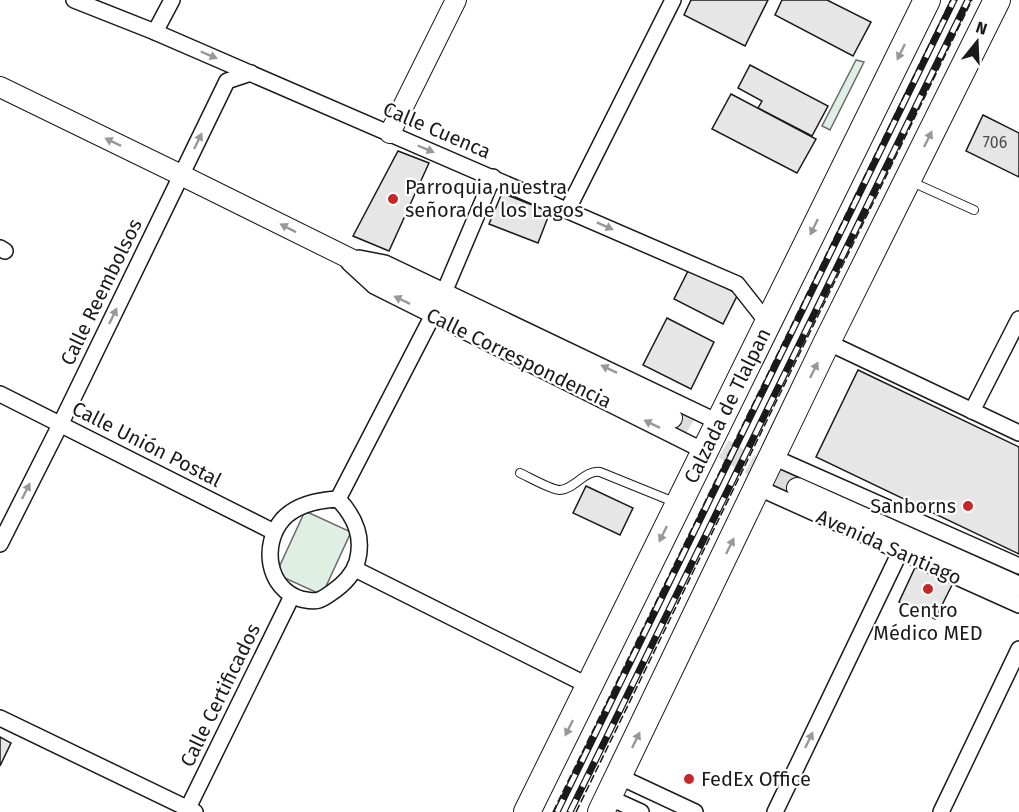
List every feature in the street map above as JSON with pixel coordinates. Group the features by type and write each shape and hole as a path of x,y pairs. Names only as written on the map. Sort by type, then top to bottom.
{"highway":[{"name":"Calzada de Tlalpan","path":"527,812 927,0"},
{"path":"609,795 759,488 827,342 997,0"}],"street":[{"name":"Calle Cuenca","path":"74,0 251,73 737,284 767,322"},
{"path":"155,32 172,0"},
{"path":"390,133 456,0"},
{"path":"568,209 673,0"},
{"name":"Calle Reembolsos","path":"0,544 226,81 251,73"},
{"name":"Calle Correspondencia","path":"0,87 672,418"},
{"path":"445,290 493,177"},
{"name":"Calle Correspondencia","path":"340,254 385,263 718,422"},
{"name":"Calle Correspondencia","path":"340,254 374,286 704,450"},
{"path":"338,499 433,315"},
{"path":"972,411 1019,319"},
{"path":"827,342 1019,434"},
{"name":"Calle Unión Postal","path":"0,394 274,532"},
{"name":"Avenida Santiago","path":"773,457 1019,566"},
{"name":"Avenida Santiago","path":"759,488 1019,605"},
{"name":"Avenida Santiago","path":"797,488 1019,587"},
{"path":"338,499 351,512 357,530 360,548 355,569 348,580 319,600 305,600 292,596 282,589 273,576 270,554 274,532 284,518 297,509 318,500 338,499"},
{"path":"774,812 900,552"},
{"path":"355,569 589,686"},
{"name":"Calle Certificados","path":"190,811 292,596"},
{"path":"941,812 1019,649"},
{"path":"0,718 190,811"},
{"path":"609,795 641,812"},
{"path":"609,795 695,812"}],"lane":[{"path":"908,180 974,210"},
{"path":"520,472 559,490 592,472 600,472 678,504"}],"green space":[{"path":"856,60 864,62 830,130 822,126"},
{"path":"305,511 351,532 322,595 276,574"}],"building":[{"path":"691,0 768,0 745,46 684,15"},
{"path":"782,0 827,0 871,22 853,56 775,15"},
{"path":"750,65 828,106 812,136 758,108 762,101 738,88"},
{"path":"731,94 816,139 797,173 712,129"},
{"path":"983,115 1019,133 1019,177 966,151"},
{"name":"Parroquia nuestra señora de los Lagos","path":"398,151 429,163 389,251 353,236"},
{"path":"502,193 550,212 538,243 489,224"},
{"path":"689,269 738,294 723,324 674,299"},
{"path":"667,318 714,342 691,389 643,365"},
{"name":"Sanborns","path":"858,370 1019,447 1019,554 816,457"},
{"path":"586,486 633,508 620,535 573,513"},
{"name":"Centro Médico MED","path":"919,559 957,575 935,619 899,602"},
{"path":"0,737 11,743 0,766"}],"tunnel":[{"path":"672,418 747,463 797,488"}],"railway":[{"path":"557,812 954,0"},
{"path":"570,812 968,0"}],"fence":[{"path":"553,812 951,0"},
{"path":"576,812 972,0"}],"place":[{"name":"Parroquia nuestra señora de los Lagos","path":"393,199"},
{"name":"Sanborns","path":"968,506"},
{"name":"Centro Médico MED","path":"928,589"},
{"name":"FedEx Office","path":"689,779"}]}
